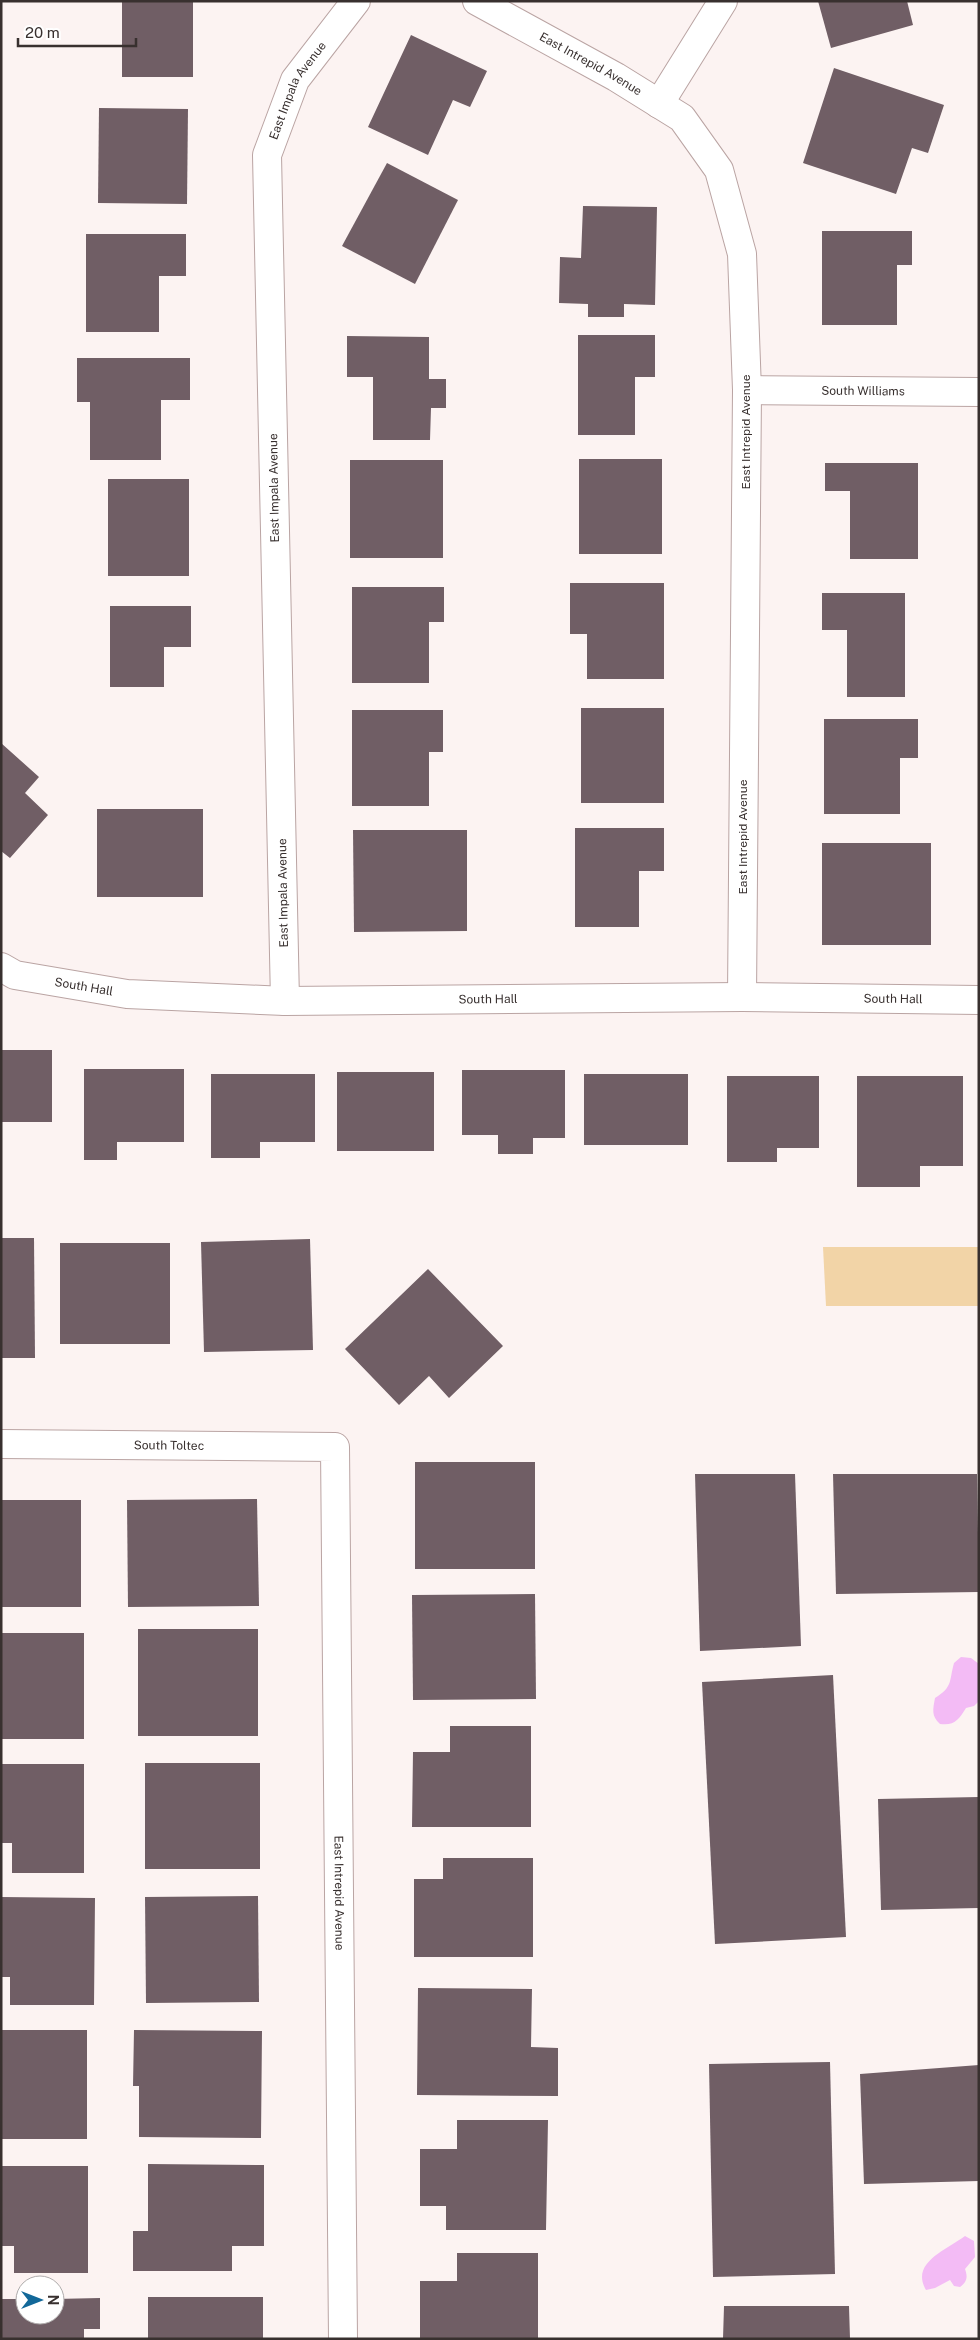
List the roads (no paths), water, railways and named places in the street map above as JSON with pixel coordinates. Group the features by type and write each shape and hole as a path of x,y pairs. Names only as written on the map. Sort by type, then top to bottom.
{"street":[{"name":"East Impala Avenue","path":"285,1001 267,155 295,80 356,1"},
{"name":"East Intrepid Avenue","path":"477,1 616,76 682,118 719,170 742,254 747,390 742,997"},
{"path":"659,104 723,1"},
{"name":"South Williams","path":"747,390 979,392"},
{"name":"South Hall","path":"1,966 16,975 127,994 285,1001 742,997 979,1000"},
{"name":"South Toltec","path":"1,1444 335,1447"},
{"name":"East Intrepid Avenue","path":"335,1447 343,2339"}]}
